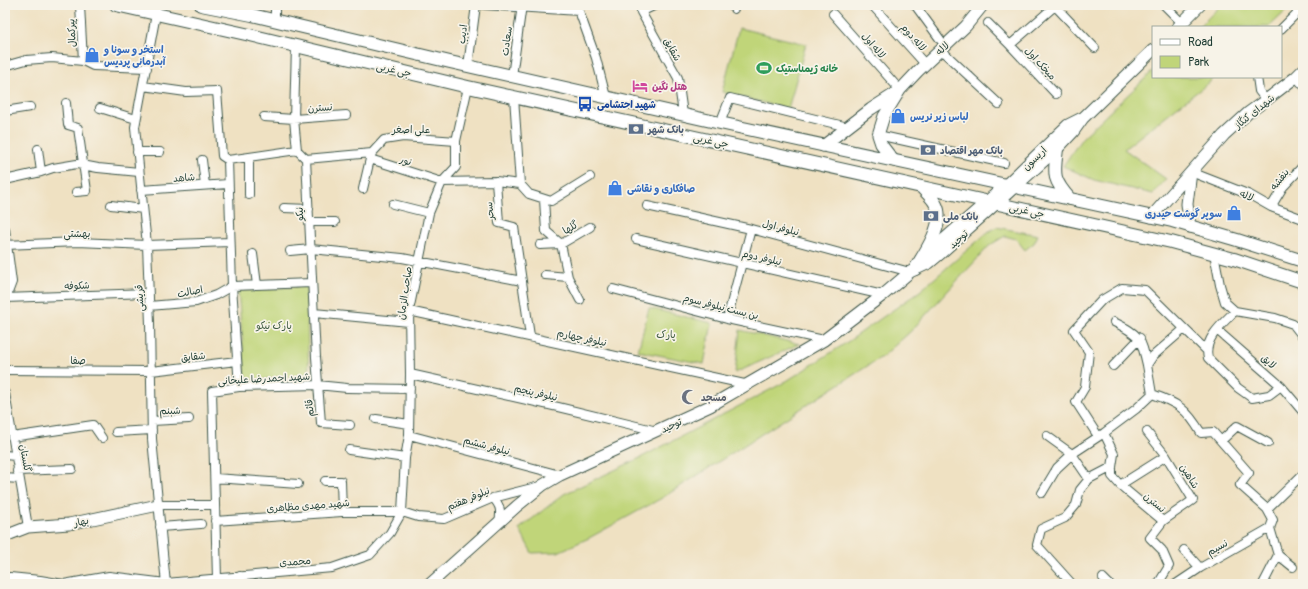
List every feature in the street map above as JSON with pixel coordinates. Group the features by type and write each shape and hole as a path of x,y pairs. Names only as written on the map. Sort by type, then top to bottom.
{"main road":[{"name":"جی غربی","path":"116,5 468,87 1171,242 1234,259 1303,282"},
{"name":"جی غربی","path":"201,5 720,123 1190,226 1303,260"},
{"name":"لاله","path":"900,90 925,64 966,26 983,5"},
{"path":"1180,25 1200,5"},
{"name":"اریسون","path":"992,203 1057,149 1094,106 1152,51"},
{"name":"شهدای کنگاز","path":"1151,217 1224,135 1266,100 1301,77"},
{"path":"823,146 900,90"},
{"path":"894,161 881,144 878,134 884,116 900,90"},
{"name":"اریسون","path":"1011,186 1068,125 1083,118"},
{"path":"1057,149 1054,170 1055,179 1070,199"},
{"path":"1190,226 1186,204 1191,172"},
{"path":"913,270 932,238 938,222 938,210 933,199 921,187"},
{"name":"توحید","path":"430,584 517,506 543,485 560,475 710,406 824,340 883,295 913,270 926,255 992,203"},
{"name":"بهار","path":"5,536 28,527 69,524 158,505"}],"street":[{"name":"پیرکمال","path":"80,5 83,61"},
{"path":"275,5 275,21"},
{"name":"ادیب","path":"468,66 476,5"},
{"path":"484,5 579,8 596,58 606,97"},
{"name":"شقایق","path":"656,5 641,12 678,78 683,114"},
{"name":"لاله دوم","path":"872,5 925,64"},
{"path":"915,5 943,48 999,104"},
{"path":"1010,45 1055,5 1095,48"},
{"path":"1164,5 1180,25"},
{"name":"سعادت","path":"512,76 521,7"},
{"path":"1282,28 1302,10"},
{"name":"قریشی","path":"156,14 135,128 147,245 152,430 166,583"},
{"name":"لاله اول","path":"833,14 900,90"},
{"name":"میخک اول","path":"988,23 1056,94"},
{"path":"296,46 294,120 297,150 306,160 371,156 363,188"},
{"path":"5,66 26,60 52,58 83,61 93,66 146,68"},
{"path":"1257,78 1259,91 1266,100"},
{"path":"143,86 186,92 217,91 222,156 228,160 297,150"},
{"name":"صاحب الزمان","path":"402,512 409,435 409,311 429,213 442,182 456,167 456,141 468,87"},
{"path":"514,97 520,184 529,194 551,201 590,177"},
{"path":"720,123 730,98 848,127"},
{"path":"66,103 68,125 78,128 87,191 76,192"},
{"path":"5,111 30,107"},
{"path":"100,108 136,119"},
{"name":"نسترن","path":"264,117 294,120 346,115"},
{"path":"878,134 1004,163"},
{"name":"علی اصغر","path":"371,156 384,140 403,137 456,141"},
{"path":"38,148 41,172"},
{"path":"137,152 160,152"},
{"name":"نور","path":"371,156 442,182 496,181"},
{"path":"249,157 249,195"},
{"path":"202,160 205,185"},
{"path":"228,160 232,286 239,387"},
{"name":"نیکو","path":"306,160 317,385"},
{"path":"5,180 53,168 77,164 139,172"},
{"name":"بنفشه","path":"1271,207 1283,187 1303,166"},
{"name":"لاله","path":"1191,172 1250,195 1271,207 1303,219"},
{"path":"496,181 520,184"},
{"name":"سحر","path":"496,181 499,224 514,226 530,336"},
{"name":"شاهد","path":"141,190 228,184"},
{"path":"544,199 546,231 560,244 568,277 580,300"},
{"path":"394,204 429,213"},
{"path":"111,205 143,209"},
{"name":"نیلوفر اول","path":"646,206 750,229 913,270"},
{"path":"284,208 309,209"},
{"path":"310,222 335,222"},
{"name":"گلها","path":"560,244 590,227"},
{"path":"5,229 12,282 5,300"},
{"path":"727,319 750,229"},
{"name":"نیلوفر دوم","path":"636,239 883,295"},
{"name":"بهشتی","path":"6,245 78,242 147,245 230,242"},
{"path":"540,245 560,244"},
{"path":"290,251 311,249 419,260 522,281"},
{"path":"1214,253 1225,302 1235,311 1275,318 1293,324 1303,337"},
{"path":"253,254 257,285"},
{"path":"545,275 568,277"},
{"path":"232,286 312,283"},
{"name":"اصالت","path":"149,306 196,302 216,295 232,286"},
{"name":"نسترن","path":"1158,584 1168,566 1162,550 1150,538 1163,521 1120,485 1112,476 1114,454 1101,434 1076,402 1085,387 1089,352 1074,330 1102,300 1122,288 1145,290 1184,329"},
{"name":"بن بست نیلوفر سوم","path":"613,289 727,319 824,340"},
{"name":"شکوفه","path":"5,300 148,293"},
{"name":"نیلوفر چهارم","path":"409,311 749,384"},
{"path":"1235,311 1217,330 1208,344 1208,358 1238,388 1252,398 1269,395 1281,386"},
{"path":"314,313 409,322"},
{"path":"1114,322 1140,338 1152,394"},
{"path":"1147,366 1153,356 1184,329 1207,351"},
{"name":"لایق","path":"1217,330 1281,386 1301,408"},
{"path":"1113,366 1140,338"},
{"name":"شقایق","path":"151,371 237,361"},
{"name":"صفا","path":"5,370 151,371"},
{"name":"نیلوفر پنجم","path":"410,374 657,431"},
{"name":"شهید احمدرضا علیخانی","path":"217,579 212,391 239,387 317,385 347,388 410,389"},
{"name":"قائم","path":"317,385 321,423 350,425"},
{"name":"گلستان","path":"5,393 8,425 12,437 28,527"},
{"path":"1042,493 1057,468 1072,454 1136,409 1152,394"},
{"path":"1152,394 1176,404 1192,418 1201,433 1213,432 1249,473 1240,485 1266,509 1273,520 1270,528 1278,555 1293,567"},
{"path":"376,418 409,424"},
{"name":"شبنم","path":"152,421 189,419"},
{"path":"12,437 92,425 102,438"},
{"path":"1221,441 1237,426 1268,443"},
{"path":"116,432 152,430"},
{"name":"شاهین","path":"1147,432 1166,456 1194,500 1163,521"},
{"name":"نیلوفر ششم","path":"409,435 560,475"},
{"path":"1047,436 1072,454 1089,479"},
{"path":"349,450 406,458"},
{"path":"5,455 15,456"},
{"path":"1120,485 1166,456"},
{"path":"1072,584 1037,545 1041,529 1066,518 1076,505 1080,490 1089,479 1112,467"},
{"path":"5,478 18,475 72,469"},
{"path":"1266,509 1303,474"},
{"path":"214,478 298,484"},
{"path":"325,481 341,481 342,512"},
{"name":"نیلوفر هفتم","path":"402,512 418,517 444,519 493,498 543,485"},
{"path":"493,498 501,508 499,523"},
{"path":"158,505 215,505"},
{"name":"شهید مهدی مظاهری","path":"215,521 342,512 402,512"},
{"name":"محمدی","path":"5,578 10,577 40,580 64,584 109,576 166,583 217,579 239,580 332,568 370,555 390,533 402,512"},
{"path":"160,527 201,524"},
{"name":"نسیم","path":"1176,584 1200,568 1270,528"},
{"path":"1184,550 1200,568"},
{"path":"1263,584 1278,555"}],"green space":[{"path":"1221,5 1292,5 1270,26 1200,26"},
{"name":"خانه ژیمناستیک","path":"739,28 806,44 788,109 722,92"},
{"path":"1152,72 1152,78 1212,78 1210,82 1124,149 1166,179 1153,194 1094,180 1063,166 1082,138"},
{"path":"996,227 1038,235 1034,243 1025,250 1016,239 1005,236 990,245 910,332 883,356 662,498 589,538 558,552 532,553 519,529 564,494 640,458 785,382 846,343 920,291 988,232"},
{"name":"پارک نیکو","path":"306,286 309,375 246,381 238,291"},
{"name":"پارک","path":"649,308 712,323 704,364 638,351"},
{"path":"740,330 799,344 735,373"}],"place":[{"name":"استخر و سونا و آبدرمانی پردیس","path":"92,55"},
{"name":"خانه ژیمناستیک","path":"764,68"},
{"name":"هتل نگین","path":"640,86"},
{"name":"شهید احتشامی","path":"585,104"},
{"name":"لباس زیر نریس","path":"898,116"},
{"name":"بانک شهر","path":"636,129"},
{"name":"بانک مهر اقتصاد","path":"928,150"},
{"name":"صافکاری و نقاشی","path":"615,188"},
{"name":"سوپر گوشت حیدری","path":"1234,213"},
{"name":"بانک ملی","path":"931,216"},
{"name":"مسجد","path":"689,397"}]}
